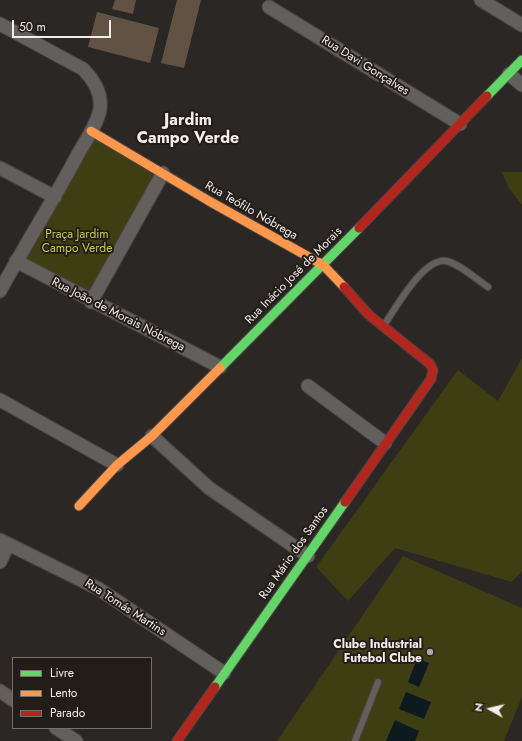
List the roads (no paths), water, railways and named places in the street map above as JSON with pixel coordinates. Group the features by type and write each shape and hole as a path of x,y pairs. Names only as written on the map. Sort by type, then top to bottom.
{"street":[{"path":"481,0 522,24"},
{"name":"Rua Davi Gonçalves","path":"270,7 460,124"},
{"path":"0,24 83,69 92,78 100,98 100,110 91,131 0,291"},
{"name":"Rua Inácio José de Morais","path":"80,506 117,465 152,436 323,265 522,60"},
{"path":"509,74 522,84"},
{"name":"Rua Teófilo Nóbrega","path":"91,131 209,201 323,265 368,315 384,326 430,364 433,370 431,379"},
{"path":"0,168 54,198"},
{"path":"92,302 163,173"},
{"name":"Rua João de Morais Nóbrega","path":"16,262 220,367"},
{"name":"Rua Mário dos Santos","path":"177,741 431,379"},
{"path":"308,386 385,444"},
{"path":"0,400 117,465"},
{"path":"152,436 209,488 308,556"},
{"path":"0,562 4,542"},
{"name":"Rua Tomás Martins","path":"4,542 99,589 224,673"},
{"path":"0,691 12,699"},
{"path":"58,729 76,741"}],"lane":[{"path":"384,326 420,274 437,262 447,262 457,266 488,288"},
{"path":"355,741 378,682"}],"place":[{"name":"Clube Industrial Futebol Clube","path":"430,652"}],"district":[{"name":"Jardim Campo Verde","path":"188,130"}],"park label":[{"name":"Praça Jardim Campo Verde","path":"77,242"}]}
